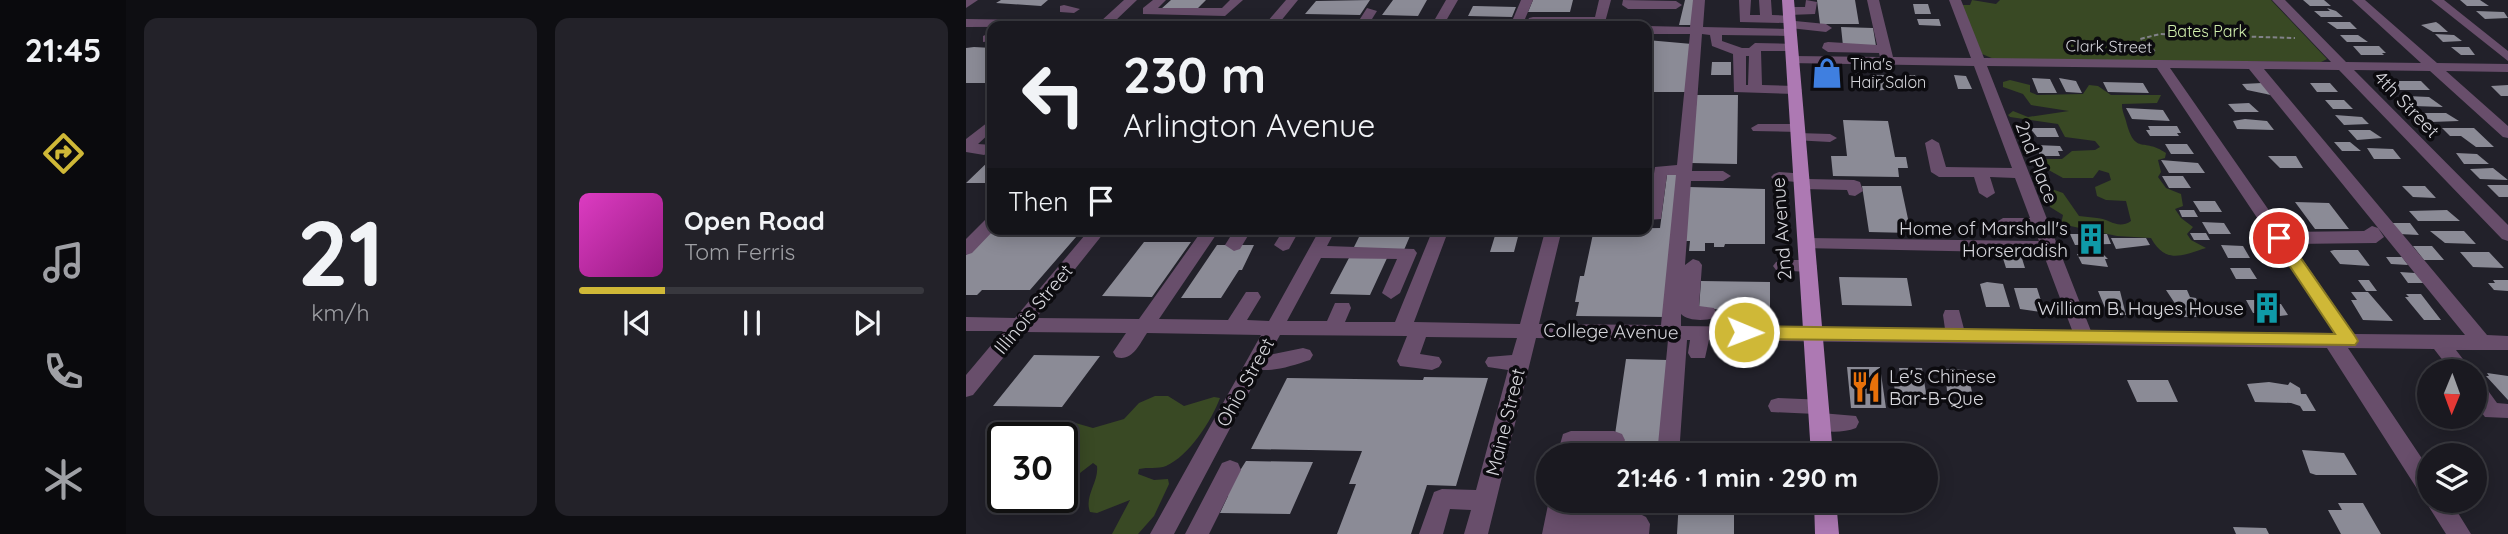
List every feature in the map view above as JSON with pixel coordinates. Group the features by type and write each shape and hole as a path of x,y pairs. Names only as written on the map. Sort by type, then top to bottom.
{"main road":[{"name":"2nd Avenue","path":"1790,24 1821,443"},
{"path":"1826,513 1827,534"}],"street":[{"path":"966,4 972,0"},
{"path":"1107,21 1131,0"},
{"path":"1160,0 1147,12 1225,12 1237,0"},
{"path":"1274,21 1292,0"},
{"path":"1440,21 1452,0"},
{"path":"1518,21 1527,0"},
{"path":"1600,21 1605,0"},
{"path":"1629,0 1628,5 1676,5"},
{"path":"1699,0 1687,110 1684,173 1693,265 1689,312 1707,313"},
{"path":"1745,0 1755,22"},
{"path":"1755,22 1765,0"},
{"path":"1872,0 1885,55"},
{"name":"2nd Place","path":"1955,0 2084,337"},
{"name":"4th Street","path":"2278,0 2508,235"},
{"path":"2358,0 2508,134"},
{"path":"2437,0 2508,57"},
{"path":"1050,21 1066,10"},
{"path":"1367,21 1371,11"},
{"path":"1811,11 1827,36"},
{"path":"1790,24 1811,11"},
{"path":"1757,92 1755,47 1811,11"},
{"path":"1192,21 1201,12"},
{"path":"1533,21 1555,21"},
{"path":"966,23 987,22"},
{"name":"Clark Street","path":"1652,30 1720,31 1755,22 1790,24 1856,66 1885,55 1979,62 2163,58 2253,65 2508,68"},
{"path":"1790,24 1885,55"},
{"path":"1720,31 1716,43 1740,52 1755,52"},
{"path":"1740,52 1739,89 1757,92 1795,90"},
{"path":"2163,58 2279,238 2417,468"},
{"path":"2253,65 2482,343"},
{"path":"967,145 987,127"},
{"path":"1758,128 1830,138"},
{"path":"1932,143 1939,172 2021,173"},
{"path":"967,145 987,148 984,151"},
{"path":"1652,215 1655,215 1660,170 1723,176"},
{"path":"1980,172 1987,193"},
{"path":"1780,177 1854,185 1855,191"},
{"path":"2003,223 2040,223"},
{"path":"966,249 987,228"},
{"path":"2279,238 2376,237 2372,232"},
{"name":"Illinois Street","path":"966,388 988,353 1020,324 1094,235"},
{"path":"1123,352 1208,235"},
{"path":"1234,245 1240,235"},
{"path":"1283,245 1289,235"},
{"name":"Ohio Street","path":"1162,534 1325,235"},
{"path":"1432,362 1407,361 1404,356 1439,235"},
{"name":"Maine Street","path":"1476,534 1553,235"},
{"path":"1807,244 1937,249 2049,247"},
{"path":"1316,252 1408,253 1391,293"},
{"path":"1669,443 1674,331 1693,265"},
{"path":"1782,266 1808,266"},
{"path":"1234,327 1252,298"},
{"path":"1333,328 1342,308"},
{"path":"1952,315 1956,335"},
{"name":"College Avenue","path":"966,324 1813,333 1870,342 1956,335 2508,343"},
{"path":"1698,353 1700,332"},
{"path":"2439,342 2452,359"},
{"path":"1256,362 1274,363 1303,355"},
{"path":"1495,362 1520,363"},
{"path":"2487,404 2492,411 2504,411"},
{"path":"1778,406 1849,422"},
{"path":"1570,443 1571,440 1614,440"},
{"path":"1192,479 1228,475 1197,534"},
{"path":"1431,534 1442,499 1485,500"},
{"path":"2445,513 2459,534"},
{"path":"1557,519 1638,524 1637,534"}],"path":[{"path":"2163,58 2143,46 2140,39 2148,34 2304,38"}],"green space":[{"name":"Bates Park","path":"1972,0 1996,4 2000,0 2271,0 2327,59 2321,62 1994,59 1982,54 1962,5 1970,5"},
{"path":"2010,80 2030,85 2030,92 2037,95 2083,94 2089,85 2098,86 2111,95 2161,95 2157,103 2122,104 2123,112 2133,139 2166,153 2165,158 2158,160 2161,172 2158,177 2166,188 2181,194 2183,206 2175,209 2181,218 2193,227 2187,234 2191,240 2206,248 2182,255 2169,255 2151,238 2117,236 2061,224 2063,215 2050,207 2047,190 2049,188 2063,193 2079,216 2118,224 2131,221 2126,201 2106,200 2097,196 2095,187 2111,180 2109,173 2099,170 2093,178 2063,178 2036,163 2038,159 2062,159 2072,151 2095,150 2100,147 2095,141 2065,137 2058,124 2010,117 2008,115 2013,111 2028,117 2069,111 2031,105 2023,94 2003,87 2003,82"},
{"path":"1155,396 1168,396 1184,406 1214,397 1220,398 1205,427 1183,454 1166,466 1139,469 1138,474 1154,480 1168,479 1169,484 1154,516 1138,534 1112,534 1130,500 1097,513 1090,512 1089,500 1097,466 1093,463 1078,473 1078,424 1093,428 1124,419 1139,403"}],"building":[{"path":"1001,0 1048,0 1041,6 996,3"},
{"path":"1171,0 1206,0 1197,9 1161,9"},
{"path":"1370,0 1360,15 1305,14 1316,1"},
{"path":"1393,0 1427,0 1418,16 1382,15"},
{"path":"1533,0 1573,0 1570,12 1528,12"},
{"path":"1685,0 1696,0 1694,25 1679,25"},
{"path":"1817,0 1855,0 1859,24 1820,24"},
{"path":"2303,0 2324,0 2331,6 2310,6"},
{"path":"2460,0 2480,0 2489,6 2467,6"},
{"path":"1913,4 1928,4 1931,14 1915,14"},
{"path":"1473,6 1516,7 1512,17 1468,16"},
{"path":"2327,8 2343,17 2321,17 2314,11 2330,11"},
{"path":"2476,11 2504,12 2508,18 2485,19"},
{"path":"1917,19 1939,19 1941,26 1919,25"},
{"path":"2327,22 2350,22 2357,29 2337,29"},
{"path":"2436,22 2448,32 2433,32 2421,25"},
{"path":"1841,27 1873,28 1876,46 1843,46"},
{"path":"2435,34 2454,35 2462,41 2443,42"},
{"path":"2340,35 2358,35 2368,42 2347,42"},
{"path":"1652,40 1692,44 1687,92 1652,92"},
{"path":"2353,46 2379,46 2386,53 2361,55"},
{"path":"2451,47 2469,47 2475,55 2461,55"},
{"path":"966,48 987,48 985,83 966,83"},
{"path":"1712,62 1731,62 1731,75 1711,75"},
{"name":"Tina's Hair Salon","path":"1816,69 1841,70 1841,76 1812,76"},
{"path":"1873,75 1886,75 1890,89 1875,91"},
{"path":"1904,75 1915,75 1920,89 1902,88"},
{"path":"1954,75 1966,76 1972,89 1958,89"},
{"path":"2032,78 2050,79 2057,93 2038,93"},
{"path":"2059,78 2076,81 2082,93 2066,92"},
{"path":"2388,81 2421,81 2430,90 2397,90"},
{"path":"2103,82 2143,83 2149,93 2108,92"},
{"path":"2262,83 2271,95 2247,90 2242,84"},
{"path":"2310,83 2330,83 2338,92 2317,92"},
{"path":"2508,85 2508,96 2501,96 2491,86"},
{"path":"1697,95 1738,95 1737,164 1691,163"},
{"path":"2404,97 2429,97 2443,107 2413,106"},
{"path":"2325,100 2344,100 2353,109 2333,109"},
{"path":"2249,103 2259,112 2235,112 2228,104"},
{"path":"2126,108 2163,110 2170,121 2132,119"},
{"path":"2421,113 2446,113 2459,121 2431,122"},
{"path":"2335,115 2362,117 2369,124 2344,125"},
{"path":"1843,120 1888,121 1895,157 1906,157 1908,168 1898,168 1899,177 1833,176 1831,156 1847,156"},
{"path":"2233,121 2267,121 2274,130 2237,129"},
{"path":"2148,126 2177,126 2181,133 2177,133 2179,136 2150,136 2146,130 2150,130"},
{"path":"2030,128 2055,128 2059,137 2037,137"},
{"path":"2442,128 2474,128 2494,147 2476,147 2461,136 2450,136"},
{"path":"2348,130 2370,130 2382,138 2357,140"},
{"path":"2334,142 2350,142 2361,151 2342,151"},
{"path":"2165,144 2187,144 2194,154 2171,154"},
{"path":"2036,145 2060,146 2063,151 2058,151 2060,156 2040,156"},
{"path":"2367,148 2393,149 2401,159 2374,159"},
{"path":"2456,153 2477,154 2489,164 2464,164"},
{"path":"2268,156 2296,156 2303,168 2280,168"},
{"path":"2161,160 2198,163 2205,173 2169,173"},
{"path":"987,163 987,183 966,183"},
{"path":"2493,168 2508,180 2480,179 2470,169"},
{"path":"1667,175 1678,175 1667,317 1576,316 1579,302 1575,302 1580,276 1584,276 1593,235 1652,235 1652,228 1660,228"},
{"path":"2162,176 2183,176 2191,188 2169,188"},
{"path":"2487,185 2508,185 2508,197 2499,197"},
{"path":"1862,186 1901,186 1911,233 1869,232"},
{"path":"2402,186 2425,186 2436,198 2413,197"},
{"path":"1689,187 1765,189 1765,244 1725,244 1724,247 1714,247 1714,243 1705,243 1705,251 1689,251 1690,241 1682,241"},
{"path":"2193,201 2215,201 2222,212 2200,212"},
{"path":"2295,202 2329,203 2349,229 2315,229"},
{"path":"2179,210 2194,210 2198,217 2182,217"},
{"path":"2447,210 2460,221 2418,221 2409,211"},
{"path":"2202,222 2224,223 2231,234 2209,234"},
{"path":"2390,223 2410,223 2419,235 2399,234"},
{"path":"2430,231 2464,231 2476,244 2445,243"},
{"path":"987,233 1078,235 1030,290 982,290 977,295 966,295 966,255"},
{"path":"2190,233 2206,233 2210,240 2194,240"},
{"name":"Home of Marshall's Horseradish","path":"2070,234 2107,234 2111,244 2075,245"},
{"path":"1360,235 1410,235 1404,250 1353,249"},
{"path":"1495,235 1518,235 1514,252 1490,252"},
{"path":"2111,238 2146,238 2150,245 2116,249"},
{"path":"1144,242 1191,242 1152,297 1102,296"},
{"path":"1217,245 1254,245 1242,270 1239,270 1221,298 1181,298"},
{"path":"2221,245 2243,246 2250,258 2228,258"},
{"path":"2413,246 2432,246 2444,260 2424,260"},
{"path":"2358,250 2370,266 2340,264 2330,251"},
{"path":"2001,252 2020,252 2025,268 2006,268"},
{"path":"2460,252 2489,252 2504,268 2473,267"},
{"path":"2102,253 2108,259 2105,259 2108,267 2082,264 2077,254"},
{"path":"1350,256 1388,256 1370,295 1330,294"},
{"path":"2386,257 2402,257 2408,265 2391,264"},
{"path":"2230,268 2250,268 2257,279 2236,279"},
{"path":"2400,272 2415,273 2424,283 2408,283"},
{"path":"1839,277 1907,278 1912,306 1842,305"},
{"path":"2358,280 2369,280 2377,291 2366,291"},
{"path":"2493,280 2508,280 2508,291 2494,290 2488,283 2495,283"},
{"path":"1701,281 1770,282 1770,310 1699,309"},
{"path":"1980,284 2003,284 2010,307 1986,307"},
{"path":"2014,288 2037,288 2043,307 2039,307 2041,312 2020,309"},
{"path":"2166,290 2187,290 2190,297 2196,298 2204,317 2184,317"},
{"path":"2098,291 2120,291 2126,315 2108,315"},
{"path":"2351,292 2368,292 2393,321 2363,320 2351,300 2357,300"},
{"path":"2406,294 2421,294 2441,320 2424,320 2405,297 2409,297"},
{"name":"William B. Hayes House","path":"2257,298 2272,298 2276,304 2281,304 2288,315 2263,318 2260,313 2253,313 2246,300 2258,300"},
{"path":"1034,355 1100,356 1062,407 993,406"},
{"path":"1626,359 1668,360 1659,443 1614,443"},
{"name":"Le's Chinese Bar-B-Que","path":"1847,367 1880,367 1886,408 1851,408"},
{"path":"1899,368 1922,368 1927,399 1905,402 1899,391 1895,391 1893,379 1901,379"},
{"path":"1945,369 1967,370 1972,392 1947,391"},
{"path":"2487,373 2508,376 2508,400 2487,377"},
{"path":"1424,377 1488,378 1456,486 1427,485 1411,534 1337,534 1356,484 1349,484 1362,451 1251,449 1287,378 1423,380"},
{"path":"2127,380 2168,380 2178,402 2137,402"},
{"path":"2269,382 2288,385 2290,382 2300,388 2301,394 2306,394 2316,411 2303,411 2300,406 2291,403 2255,402 2247,384"},
{"path":"2302,450 2344,453 2357,475 2310,473"},
{"path":"1246,461 1313,462 1290,514 1220,513 1228,496 1224,496"},
{"path":"2338,503 2363,503 2381,534 2341,534 2328,510 2342,510"},
{"path":"1678,513 1734,513 1734,534 1677,534"},
{"path":"2233,527 2266,528 2269,534 2236,534"}],"place":[{"name":"Tina's Hair Salon","path":"1827,73"},
{"name":"Home of Marshall's Horseradish","path":"2091,239"},
{"name":"William B. Hayes House","path":"2267,308"},
{"name":"Le's Chinese Bar-B-Que","path":"1866,387"}],"route":[{"path":"1744,332 2349,341 2279,238"}]}
